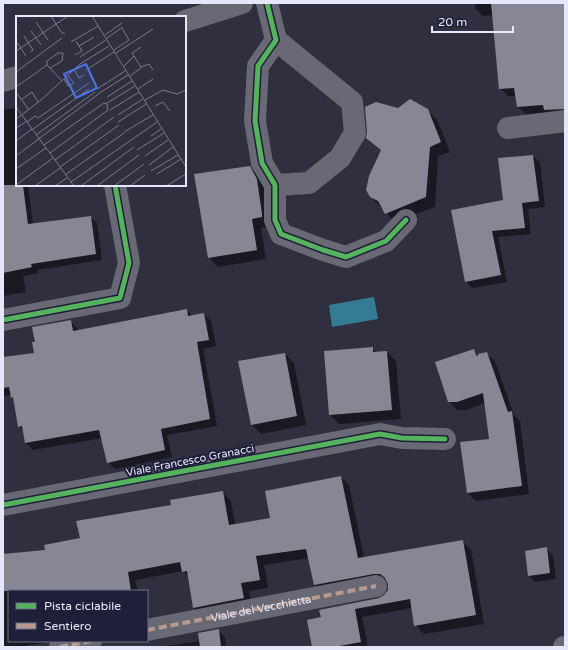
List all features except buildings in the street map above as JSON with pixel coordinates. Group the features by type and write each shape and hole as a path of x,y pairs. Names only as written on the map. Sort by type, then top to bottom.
{"street":[{"path":"186,21 242,3"},
{"path":"267,3 276,40 352,102 355,133 340,158 309,183 275,185"},
{"path":"276,40 258,66 255,121 262,163 275,185 275,220 281,234 346,257 386,241 406,220"},
{"path":"3,81 16,77"},
{"path":"508,128 565,121"},
{"path":"3,320 120,298 129,263 115,186"},
{"name":"Viale Francesco Granacci","path":"3,505 380,434 402,438 445,439"},
{"name":"Viale del Vecchietta","path":"148,630 376,586"},
{"path":"60,647 86,642"}],"water":[{"path":"374,297 378,319 332,327 329,305"}],"marked path":[{"path":"148,630 376,586"},
{"path":"60,647 86,642"}],"cycle path":[{"path":"267,3 276,40 258,66 255,121 262,163 275,185 275,220 281,234 346,257 386,241 406,220"},
{"path":"3,320 120,298 129,263 115,186"},
{"path":"3,505 380,434 402,438 445,439"}]}
